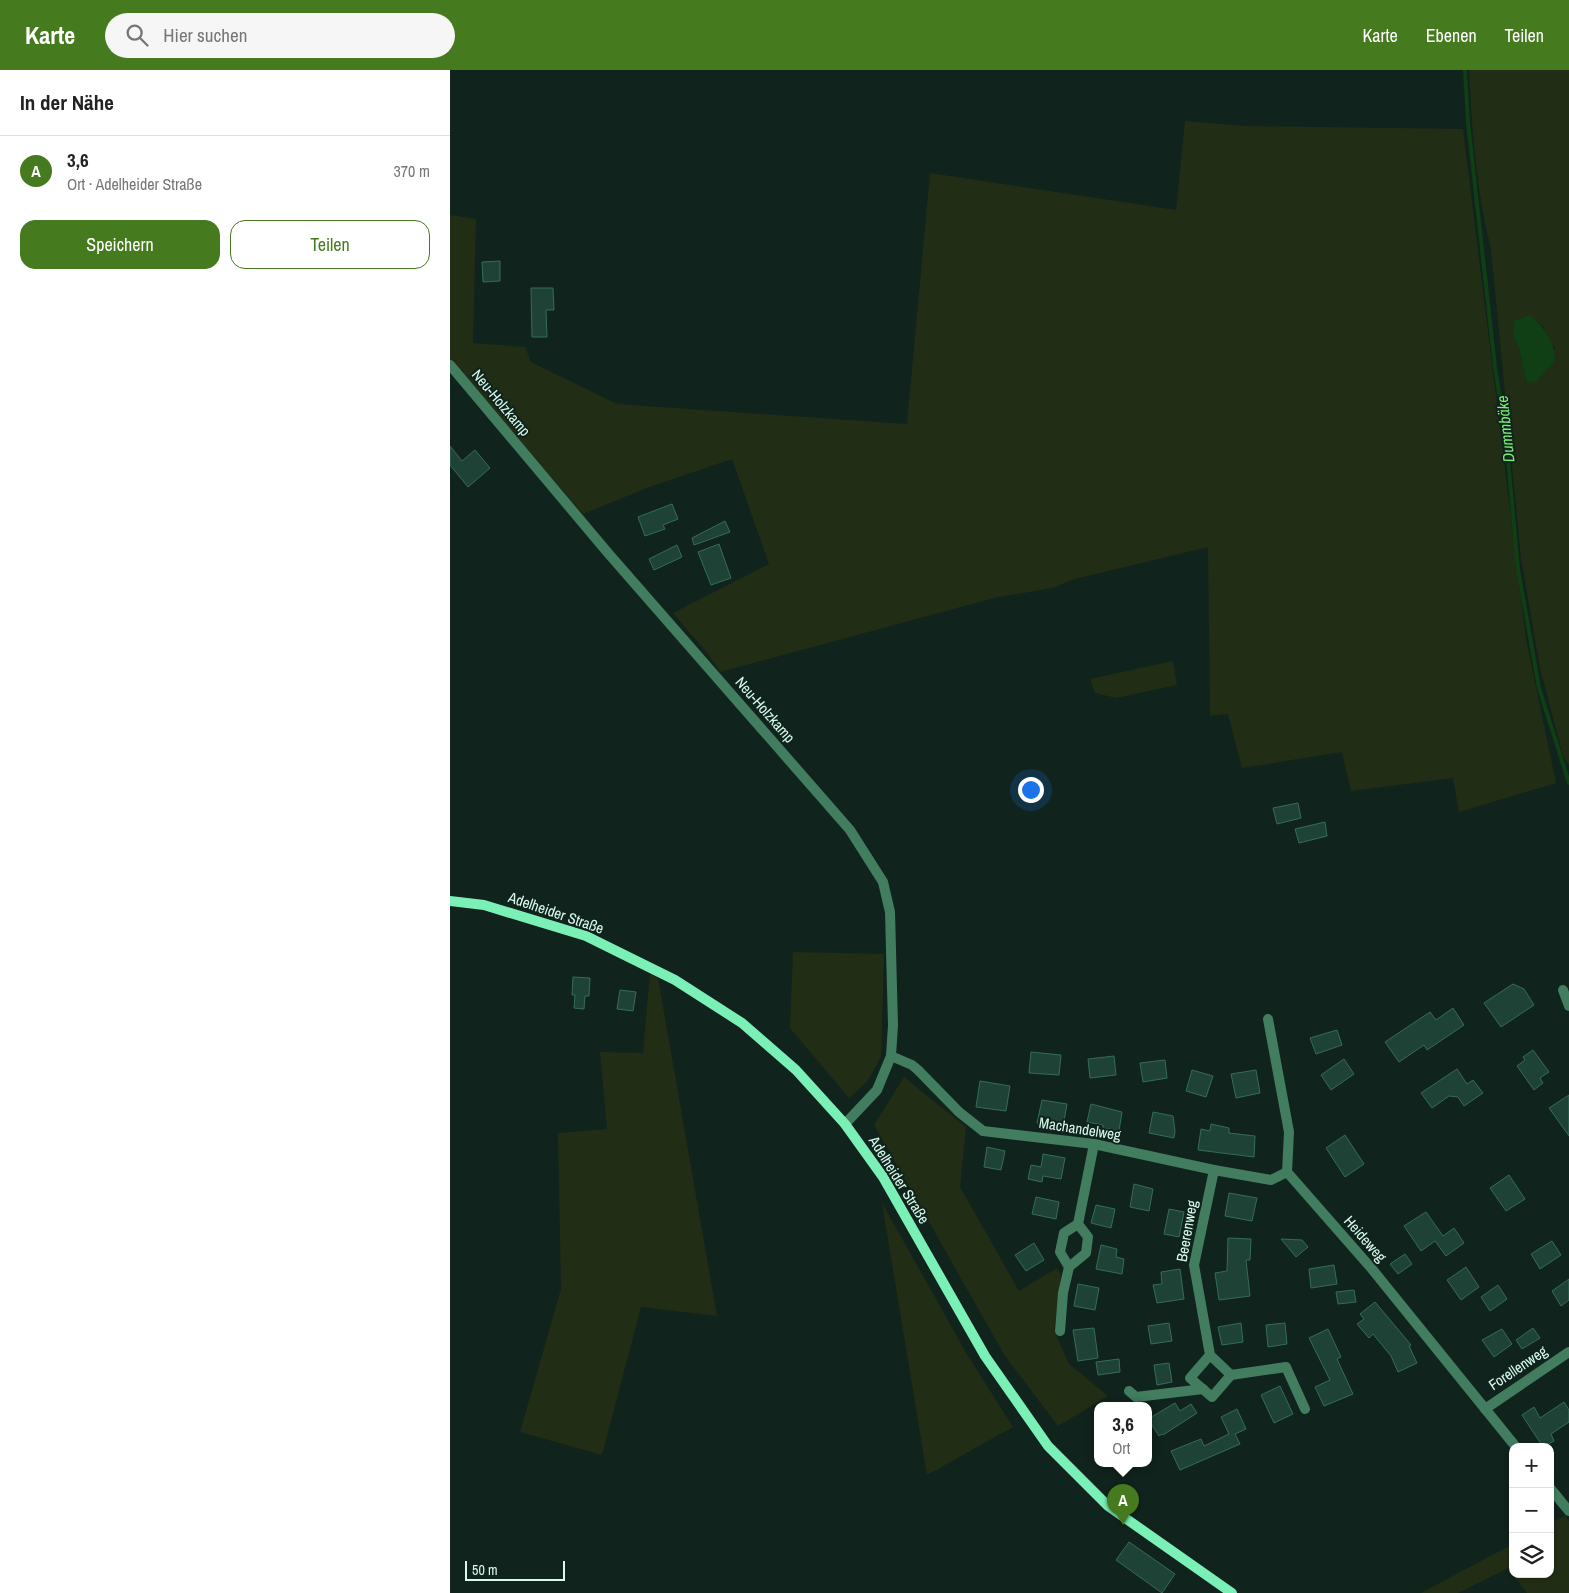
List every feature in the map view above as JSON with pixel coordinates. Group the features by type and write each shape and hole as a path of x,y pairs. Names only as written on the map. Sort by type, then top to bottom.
{"street":[{"name":"Neu-Holzkamp","path":"450,365 608,553 850,830 883,882 890,912 893,1025 891,1056 878,1090 845,1124"},
{"name":"Adelheider Straße","path":"450,901 484,905 586,936 675,980 742,1023 796,1070 845,1124 883,1177 984,1356 1048,1446 1108,1506 1232,1593"},
{"path":"1563,990 1569,1006"},
{"path":"1268,1019 1289,1132 1287,1172"},
{"name":"Machandelweg","path":"891,1056 918,1070 959,1112 983,1130 1094,1144 1214,1170 1271,1180 1287,1172"},
{"path":"1069,1267 1060,1252 1064,1233 1078,1224 1094,1144"},
{"name":"Beerenweg","path":"1210,1356 1194,1266 1214,1170"},
{"name":"Heideweg","path":"1287,1172 1372,1270 1513,1443"},
{"path":"1060,1331 1063,1293 1069,1267 1086,1253 1088,1237 1078,1224"},
{"name":"Forellenweg","path":"1485,1409 1569,1352"},
{"path":"1231,1375 1210,1356 1190,1378 1212,1397 1231,1375 1286,1366 1305,1409"},
{"path":"1129,1392 1136,1397 1203,1389"},
{"path":"1554,1493 1569,1511"}],"shaded area":[{"path":"1469,70 1569,70 1569,765 1563,756 1540,668 1521,558 1491,249 1478,183 1473,138","holes":["1542,325 1555,349 1527,383 1519,349 1513,335"]},
{"path":"1185,121 1244,126 1463,129 1526,639 1556,783 1459,812 1453,778 1351,791 1342,752 1242,768 1228,714 1210,716 1208,547 1075,579 1052,588 994,598 720,672 708,654 673,613 769,564 732,459 647,488 583,514 450,360 450,215 476,219 473,343 525,347 531,362 617,404 907,424 930,173 1176,210"},
{"path":"1530,315 1548,335 1553,347 1555,360 1537,381 1527,383 1519,349 1513,335 1514,321"},
{"path":"1173,661 1177,685 1116,698 1095,693 1090,679"},
{"path":"793,952 884,954 881,1057 867,1082 849,1098 790,1028"},
{"path":"650,973 658,978 717,1316 641,1307 602,1455 520,1432 561,1289 558,1133 607,1129 600,1052 643,1053"},
{"path":"904,1077 966,1127 960,1187 1019,1291 1057,1268 1061,1276 1054,1330 1069,1364 1108,1396 1098,1402 1094,1402 1094,1404 1058,1426 1005,1356 874,1125"},
{"path":"882,1203 968,1356 1013,1427 927,1475"},
{"path":"1565,1516 1569,1521 1569,1593 1527,1593 1516,1578 1554,1578 1554,1521"},
{"path":"1509,1546 1509,1569 1508,1568 1458,1593 1421,1593"}],"building":[{"path":"500,261 500,281 483,282 482,262"},
{"path":"531,288 553,288 554,310 546,310 547,337 532,337"},
{"path":"450,446 462,461 475,450 490,468 468,487 450,465"},
{"path":"672,504 678,519 663,525 665,529 645,536 638,517"},
{"path":"725,521 730,532 694,545 692,538"},
{"path":"719,544 731,578 711,585 698,552"},
{"path":"677,545 682,557 654,570 649,559"},
{"path":"1298,803 1301,818 1277,824 1273,808"},
{"path":"1325,822 1327,836 1299,843 1295,829"},
{"path":"573,977 590,978 589,996 585,996 584,1009 574,1008 575,995 572,995"},
{"path":"1513,984 1524,989 1534,1005 1501,1027 1484,1003"},
{"path":"620,990 636,992 633,1011 617,1009"},
{"path":"1453,1008 1464,1025 1427,1050 1424,1045 1399,1062 1385,1042 1430,1012 1436,1020"},
{"path":"1337,1030 1342,1045 1316,1054 1310,1038"},
{"path":"1533,1050 1549,1072 1540,1078 1543,1083 1534,1090 1517,1066 1525,1060 1523,1057"},
{"path":"1031,1052 1061,1055 1059,1075 1029,1073"},
{"path":"1114,1056 1116,1075 1090,1078 1088,1059"},
{"path":"1344,1059 1354,1074 1331,1090 1321,1075"},
{"path":"1165,1060 1167,1078 1143,1082 1140,1063"},
{"path":"1457,1069 1467,1084 1473,1080 1483,1093 1464,1106 1458,1097 1449,1096 1432,1108 1421,1093"},
{"path":"1192,1070 1213,1076 1206,1097 1186,1091"},
{"path":"1256,1070 1260,1093 1236,1098 1231,1074"},
{"path":"980,1081 1010,1086 1006,1111 976,1107"},
{"path":"1569,1095 1569,1136 1549,1108"},
{"path":"1042,1100 1067,1104 1063,1127 1037,1123"},
{"path":"1091,1104 1122,1112 1119,1131 1087,1122"},
{"path":"1153,1112 1173,1116 1174,1138 1149,1133"},
{"path":"1211,1124 1229,1128 1229,1133 1255,1136 1254,1157 1198,1150 1201,1129 1210,1131"},
{"path":"1345,1135 1364,1164 1345,1177 1326,1148"},
{"path":"987,1147 1005,1151 1001,1170 984,1167"},
{"path":"1043,1154 1065,1158 1061,1179 1043,1176 1042,1182 1028,1179 1031,1165 1041,1167"},
{"path":"1509,1175 1525,1199 1506,1211 1490,1188"},
{"path":"1134,1184 1153,1189 1149,1211 1130,1207"},
{"path":"1229,1193 1257,1198 1252,1221 1225,1216"},
{"path":"1036,1197 1059,1202 1056,1219 1032,1214"},
{"path":"1096,1205 1115,1209 1111,1228 1091,1223"},
{"path":"1169,1209 1184,1212 1179,1237 1164,1234"},
{"path":"1426,1212 1443,1236 1454,1228 1464,1243 1446,1256 1435,1241 1421,1251 1404,1226"},
{"path":"1228,1238 1251,1239 1250,1260 1246,1260 1250,1296 1219,1300 1215,1273 1227,1271"},
{"path":"1281,1239 1302,1240 1308,1247 1296,1257"},
{"path":"1552,1241 1561,1255 1540,1269 1531,1254"},
{"path":"1034,1243 1044,1260 1026,1271 1015,1255"},
{"path":"1101,1245 1117,1249 1116,1257 1124,1259 1122,1274 1096,1269"},
{"path":"1405,1254 1412,1264 1398,1274 1390,1264"},
{"path":"1334,1265 1337,1284 1311,1288 1309,1269"},
{"path":"1466,1267 1479,1287 1461,1300 1447,1280"},
{"path":"1180,1269 1184,1299 1157,1303 1153,1285 1162,1284 1161,1272"},
{"path":"1569,1279 1569,1300 1561,1306 1552,1291"},
{"path":"1078,1284 1099,1288 1095,1310 1074,1306"},
{"path":"1498,1285 1507,1299 1490,1311 1481,1297"},
{"path":"1354,1290 1356,1302 1338,1304 1336,1292"},
{"path":"1375,1302 1411,1345 1409,1346 1417,1363 1398,1372 1391,1356 1373,1334 1369,1338 1357,1324 1364,1319 1360,1314"},
{"path":"1169,1323 1172,1341 1151,1344 1148,1326"},
{"path":"1241,1323 1243,1342 1222,1345 1218,1327"},
{"path":"1285,1323 1287,1344 1268,1347 1266,1325"},
{"path":"1094,1328 1098,1358 1078,1361 1073,1330"},
{"path":"1533,1328 1540,1338 1522,1349 1516,1340"},
{"path":"1328,1329 1341,1357 1337,1359 1353,1394 1324,1406 1315,1387 1330,1380 1309,1338"},
{"path":"1502,1329 1512,1344 1494,1357 1482,1340"},
{"path":"1119,1359 1120,1372 1098,1375 1096,1362"},
{"path":"1169,1363 1172,1382 1157,1385 1154,1365"},
{"path":"1280,1386 1293,1414 1274,1423 1261,1395"},
{"path":"1564,1402 1569,1410 1569,1422 1551,1434 1554,1441 1550,1443 1540,1443 1522,1415 1534,1407 1540,1418"},
{"path":"1175,1403 1180,1411 1191,1404 1197,1413 1159,1436 1152,1425 1152,1417"},
{"path":"1237,1409 1246,1429 1235,1434 1240,1444 1180,1470 1171,1451 1201,1439 1204,1446 1229,1434 1221,1417"},
{"path":"1129,1542 1175,1574 1162,1593 1116,1560"}],"waterway":[{"name":"Dummbäke","path":"1465,70 1468,122 1495,367 1506,437 1518,569 1539,688 1569,783"}],"place":[{"name":"3,6","path":"1123,1525"}]}
